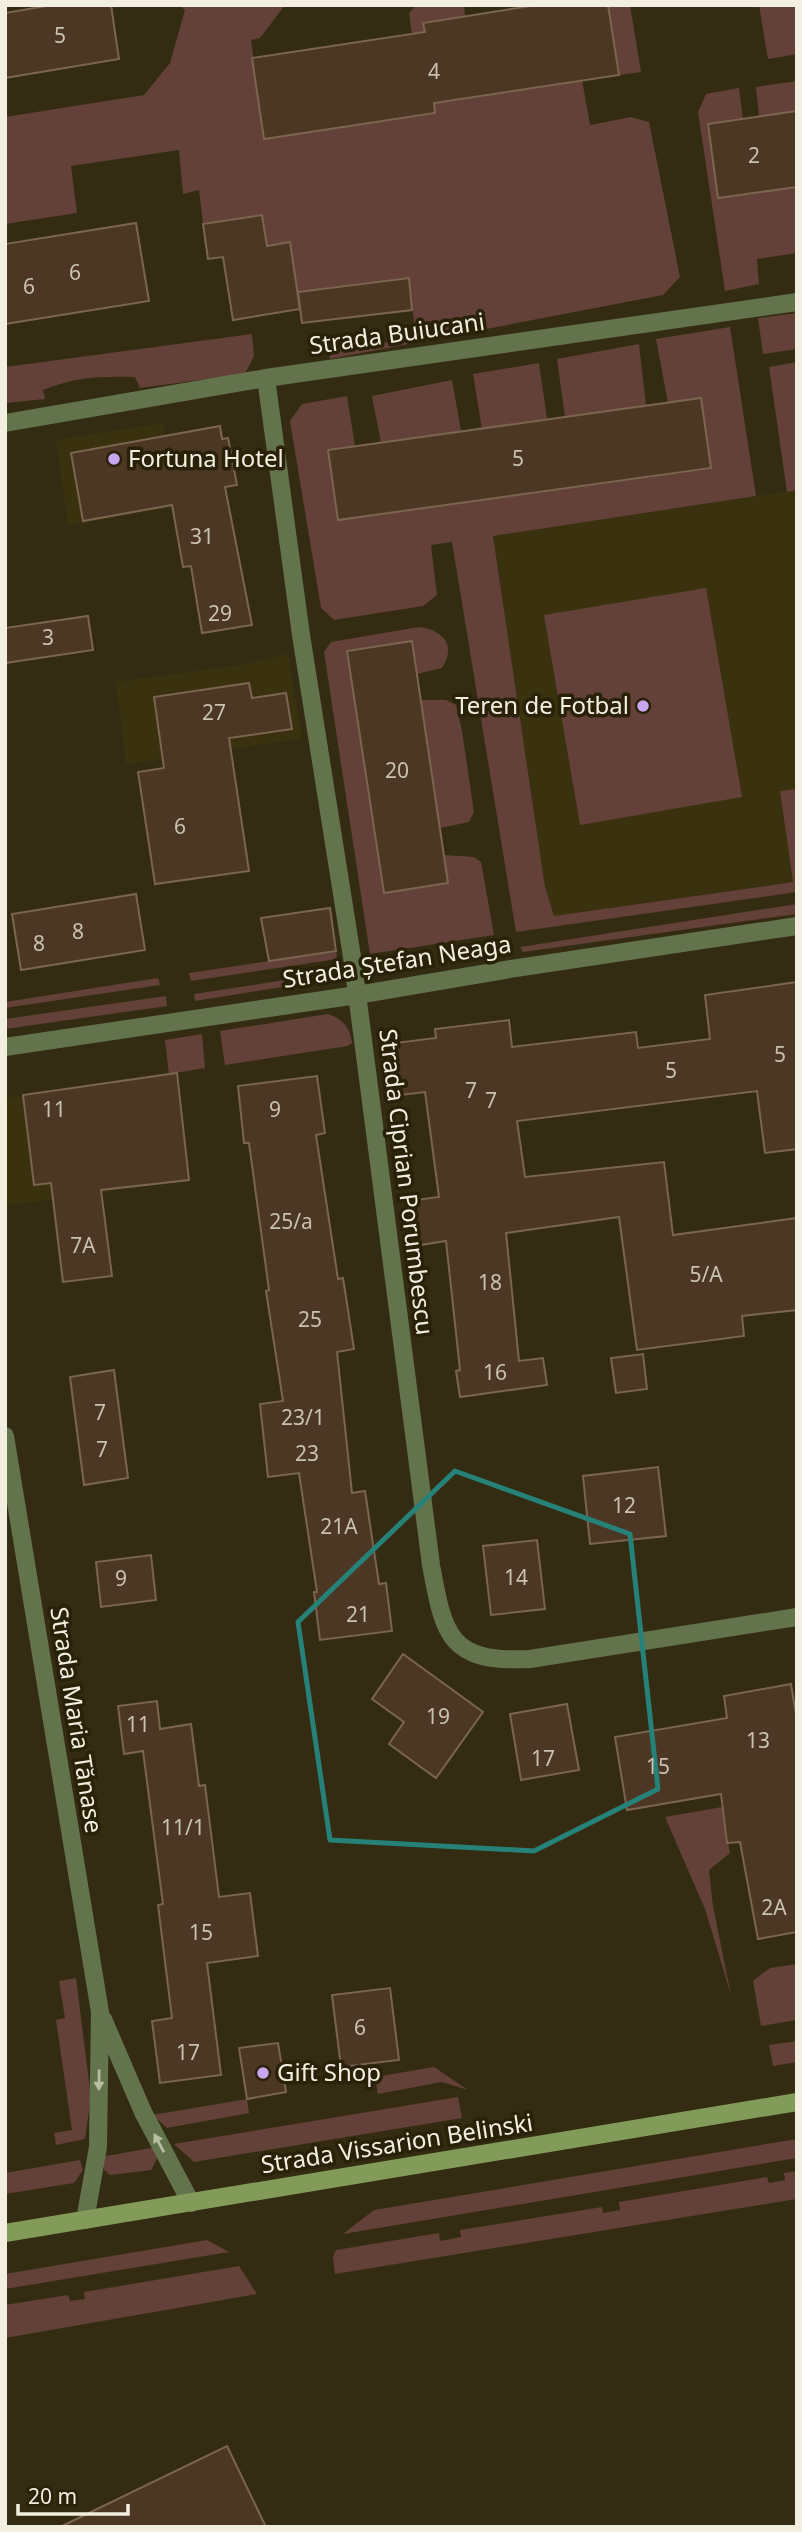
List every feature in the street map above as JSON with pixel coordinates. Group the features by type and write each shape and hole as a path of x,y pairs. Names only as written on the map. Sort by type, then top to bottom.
{"main road":[{"name":"Strada Vissarion Belinski","path":"5,2233 797,2102"}],"street":[{"name":"Strada Buiucani","path":"5,423 266,378 797,302"},
{"name":"Strada Ciprian Porumbescu","path":"266,378 301,635 357,995 431,1565 444,1625 457,1646 476,1655 502,1661 530,1659 797,1617"},
{"name":"Strada Ștefan Neaga","path":"5,1046 357,995 797,926"},
{"name":"Strada Maria Tănase","path":"5,1436 100,2012 98,2147 85,2220"},
{"name":"Strada Maria Tănase","path":"100,2012 143,2112 191,2203"}],"highlighted area":[{"path":"455,1471 630,1534 658,1789 534,1851 330,1840 298,1622"}],"shaded area":[{"path":"180,5 285,5 260,38 251,40 265,139 434,113 434,103 582,80 590,125 631,117 649,122 680,277 663,295 330,359 329,351 416,338 409,278 297,292 267,246 262,215 203,224 199,190 183,194 179,150 71,166 77,213 5,224 5,117 144,95 170,63 185,10"},
{"path":"417,5 464,5 465,16 424,22 425,32 412,34 409,13"},
{"path":"608,5 630,5 641,72 619,75"},
{"path":"759,5 797,5 797,54 768,59"},
{"path":"797,81 797,111 759,116 756,87"},
{"path":"739,88 743,119 708,124 718,198 797,187 797,253 757,259 759,284 725,291 698,112 706,94"},
{"path":"797,313 797,349 763,354 758,318"},
{"path":"730,327 756,496 493,536 545,887 554,916 793,882 780,791 797,789 797,892 516,932 452,542 431,545 437,595 423,606 334,620 321,608 290,421 302,404 347,396 355,446 329,450 338,520 710,469 668,403 656,339"},
{"path":"252,334 254,356 245,374 140,388 135,377 88,378 43,390 45,399 5,403 5,367"},
{"path":"639,344 646,406 565,417 557,359"},
{"path":"797,362 797,490 787,492 769,367"},
{"path":"539,363 547,419 482,429 473,374"},
{"path":"452,380 461,431 381,443 372,396"},
{"path":"163,423 175,507 68,526 56,440"},
{"path":"797,490 797,881 554,916 545,887 493,536"},
{"name":"Teren de Fotbal","path":"706,588 742,797 580,825 544,615"},
{"path":"419,627 435,631 445,640 448,652 442,668 417,674 347,651 384,893 448,883 444,855 474,857 481,862 494,935 370,954 324,652 331,642"},
{"path":"288,654 302,739 126,764 116,682 247,664"},
{"path":"420,700 446,700 456,705 474,812 469,822 440,828"},
{"path":"797,904 797,914 523,952 520,947"},
{"path":"336,951 337,959 191,981 189,973"},
{"path":"330,973 326,980 195,1001 194,994"},
{"path":"158,978 160,985 5,1008 5,1002"},
{"path":"166,996 167,1006 5,1029 5,1019"},
{"path":"328,1014 338,1018 348,1029 352,1043 348,1046 225,1065 220,1031"},
{"path":"202,1034 205,1068 169,1074 165,1040"},
{"path":"177,1073 189,1180 5,1206 5,1098"},
{"path":"722,1807 730,1853 709,1870 713,1906 731,1995 705,1909 665,1817"},
{"path":"797,1964 797,2020 761,2026 753,1981 770,1968"},
{"path":"76,1978 91,2097 85,2139 56,2145 54,2133 72,2130 56,2020 65,2018 59,1981"},
{"path":"797,2041 797,2062 773,2066 769,2045"},
{"path":"434,2067 468,2090 442,2082 378,2094 375,2077"},
{"path":"458,2097 462,2118 194,2162 174,2144"},
{"path":"247,2099 249,2113 167,2128 152,2115"},
{"path":"797,2139 797,2158 343,2234 374,2210"},
{"path":"156,2147 158,2157 151,2170 110,2175 104,2170 101,2157"},
{"path":"80,2160 83,2170 74,2183 5,2194 5,2173"},
{"path":"797,2171 797,2199 335,2274 333,2257 336,2250 439,2233 440,2241 461,2237 460,2230 602,2207 603,2213 620,2210 619,2202 767,2177 769,2183 785,2180 784,2173"},
{"path":"207,2240 229,2252 5,2289 5,2274"},
{"path":"239,2266 257,2294 5,2338 5,2305 68,2295 70,2301 85,2299 84,2292"}],"building":[{"path":"52,5 111,5 119,59 5,78 5,13"},
{"path":"537,5 608,5 619,75 434,103 435,113 264,139 252,58 425,32 423,23"},
{"path":"797,111 797,187 718,198 708,124"},
{"path":"262,215 267,246 290,242 300,309 233,320 223,257 208,259 203,224"},
{"path":"136,223 149,301 5,324 5,244"},
{"path":"409,278 412,310 302,323 298,292"},
{"path":"701,398 711,468 338,520 328,450"},
{"path":"220,426 222,439 228,438 237,485 225,487 252,625 202,633 191,566 183,567 172,505 83,521 71,453"},
{"path":"88,616 93,650 5,663 5,628"},
{"path":"412,641 448,883 384,893 347,651"},
{"path":"249,683 252,698 286,693 292,729 229,738 249,871 155,884 138,772 164,768 154,697"},
{"path":"136,894 145,950 21,970 12,914"},
{"path":"330,908 336,951 269,961 261,918"},
{"path":"797,982 797,1149 765,1153 757,1091 517,1121 525,1177 664,1162 673,1235 797,1218 797,1310 742,1316 744,1336 637,1350 619,1217 506,1233 519,1361 543,1358 547,1385 460,1397 456,1371 460,1370 446,1241 414,1246 408,1201 439,1197 425,1092 393,1096 387,1044 436,1038 435,1029 509,1020 512,1047 636,1032 638,1048 710,1039 705,995"},
{"path":"177,1073 189,1180 101,1190 112,1276 63,1282 51,1183 34,1185 23,1095"},
{"path":"317,1076 325,1133 316,1135 338,1279 343,1278 354,1349 337,1352 352,1493 365,1491 379,1584 386,1583 392,1631 320,1640 314,1592 317,1592 299,1473 268,1477 260,1404 283,1401 266,1291 269,1290 249,1143 244,1143 238,1086"},
{"path":"643,1354 647,1389 616,1393 611,1358"},
{"path":"114,1370 128,1478 84,1485 70,1377"},
{"path":"658,1467 666,1536 590,1544 583,1476"},
{"path":"537,1540 545,1609 491,1615 483,1546"},
{"path":"151,1555 156,1600 101,1607 96,1562"},
{"path":"403,1654 483,1712 436,1778 389,1744 404,1722 372,1699"},
{"path":"791,1684 797,1721 797,1932 758,1939 740,1842 727,1843 721,1794 627,1810 615,1737 727,1718 724,1696"},
{"path":"157,1701 160,1729 191,1724 199,1786 205,1785 219,1897 250,1893 258,1956 207,1963 221,2075 160,2083 152,2021 172,2018 158,1905 163,1904 143,1751 124,1754 118,1706"},
{"path":"567,1704 579,1770 521,1780 510,1714"},
{"path":"390,1988 399,2060 341,2067 332,1995"},
{"path":"278,2043 286,2092 247,2099 239,2048"},
{"path":"227,2446 266,2527 60,2527"}],"place":[{"name":"Fortuna Hotel","path":"114,459"},
{"name":"Teren de Fotbal","path":"643,706"},
{"name":"Gift Shop","path":"263,2073"}]}
